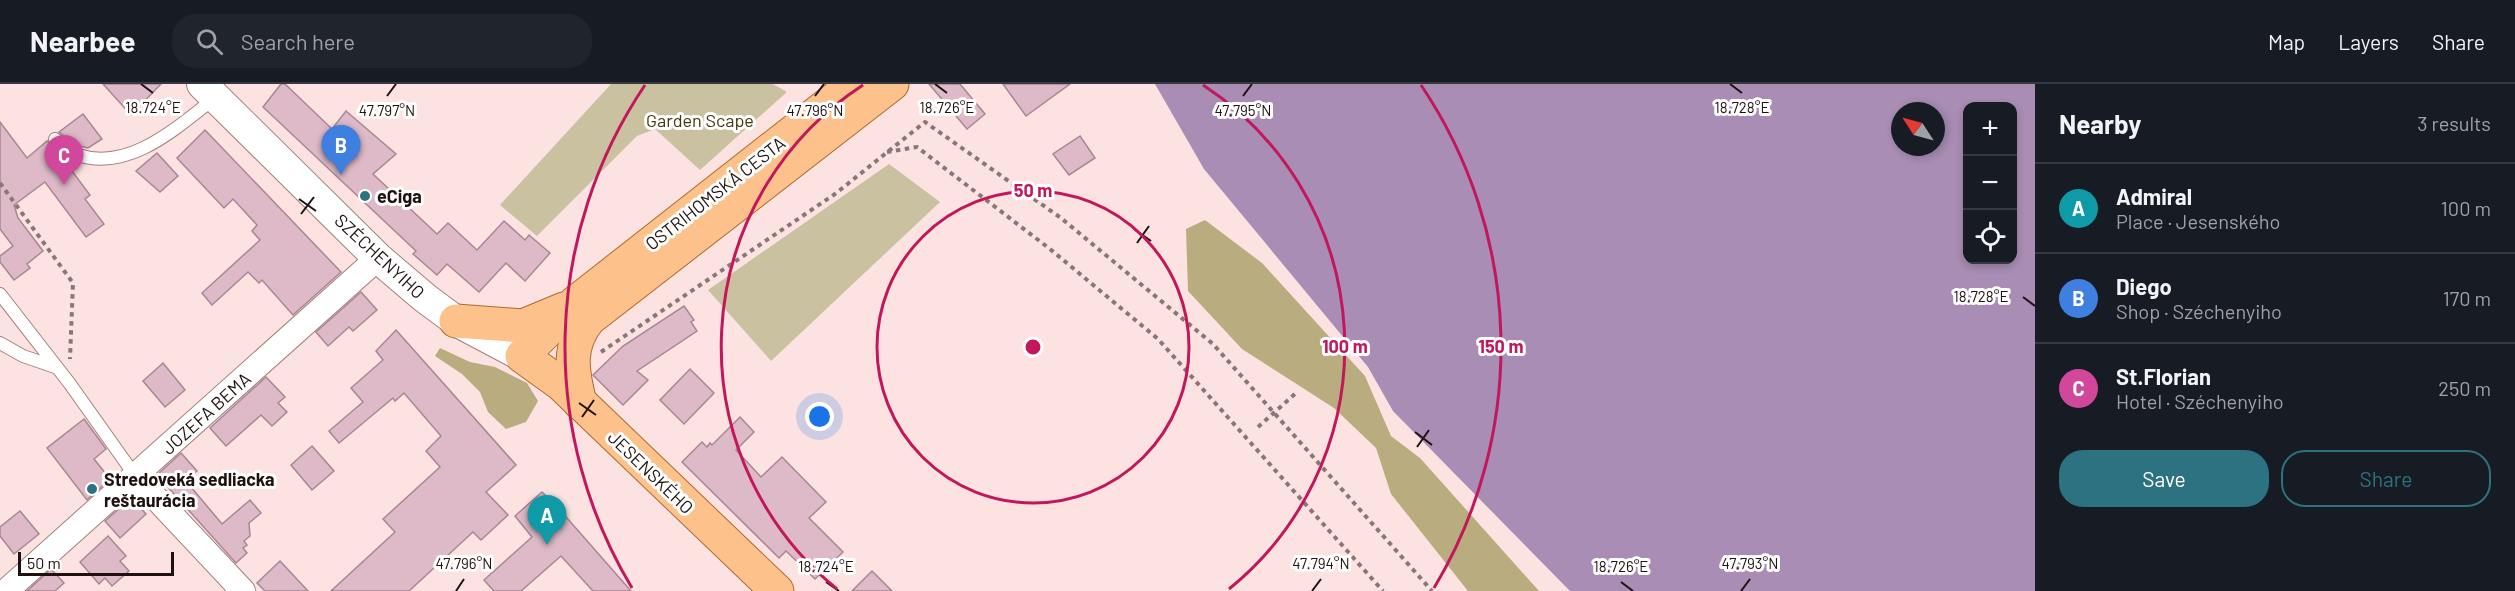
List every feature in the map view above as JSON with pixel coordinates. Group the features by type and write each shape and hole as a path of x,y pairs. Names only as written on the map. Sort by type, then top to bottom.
{"main road":[{"name":"OSTRIHOMSKÁ CESTA","path":"583,310 854,84"},
{"path":"533,347 892,84"},
{"path":"456,321 523,326 554,314 583,310"},
{"path":"580,403 573,374 572,358 583,310"},
{"name":"JESENSKÉHO","path":"533,347 561,384 777,591"}],"street":[{"name":"SZÉCHENYIHO","path":"209,91 378,258 456,321 533,347"},
{"name":"JOZEFA BEMA","path":"6,591 378,258"},
{"path":"136,477 243,591"}],"lane":[{"path":"55,139 76,154 97,158 139,152 209,91"},
{"path":"0,294 70,384 136,477"},
{"path":"0,343 23,356 57,367"}],"path":[{"path":"596,356 826,200 925,122 1062,218 1213,344 1432,591"},
{"path":"887,153 917,147 1050,249 1158,339 1383,591"},
{"path":"0,183 73,283 70,384"},
{"path":"1258,427 1296,393"}],"green space":[{"name":"Garden Scape","path":"611,84 773,84 787,92 700,170 655,129 637,136 537,236 500,205"},
{"path":"889,164 940,202 771,361 708,290"}],"shaded area":[{"path":"1155,84 2035,84 2035,591 1570,591 1393,411 1368,367 1204,169"},
{"path":"1205,220 1262,263 1365,376 1391,436 1420,458 1539,591 1468,591 1391,494 1376,448 1334,408 1242,349 1188,291 1186,229"},
{"path":"440,348 470,362 495,367 527,383 538,401 526,422 506,429 488,412 480,392 462,374 435,356"}],"building":[{"path":"103,84 161,84 131,115"},
{"path":"281,84 285,84 332,129 346,111 396,154 373,174 437,234 448,223 477,250 504,221 525,240 529,235 550,253 525,281 506,263 479,292 447,264 437,275 413,254 416,251 263,107"},
{"path":"929,84 960,84 985,114 967,129"},
{"path":"1003,84 1070,84 1026,116"},
{"path":"83,114 102,139 88,148 76,145 59,132"},
{"path":"0,122 27,158 47,141 70,160 66,163 90,195 85,199 104,224 86,237 45,182 14,205 18,218 43,251 27,264 30,268 14,280 0,262 0,256 13,246 0,229"},
{"path":"205,130 341,272 293,315 262,280 259,283 248,272 212,305 202,293 260,240 252,231 257,225 233,199 224,208 177,158"},
{"path":"1080,136 1095,158 1069,175 1053,154"},
{"path":"157,153 178,176 160,192 136,171"},
{"path":"361,292 377,310 353,331 349,327 328,346 316,332"},
{"path":"684,306 694,320 691,322 697,331 637,371 648,380 623,405 593,375 623,346"},
{"path":"396,330 516,465 486,492 508,515 481,540 473,532 409,591 331,591 395,532 383,519 440,467 426,451 441,436 404,393 395,401 393,398 339,443 329,431 363,402 351,388 383,360 376,351"},
{"path":"163,363 185,390 165,407 143,381"},
{"path":"690,369 714,393 684,424 660,400"},
{"path":"266,377 285,397 278,403 287,412 272,426 261,415 226,446 210,428"},
{"path":"740,417 754,432 736,450 761,477 782,457 826,502 809,518 843,552 815,579 786,551 779,558 682,462 702,442 707,447 710,443 712,445"},
{"path":"84,419 106,449 94,459 110,479 87,500 47,448"},
{"path":"312,446 334,471 312,490 291,465"},
{"path":"181,453 197,471 186,481 222,524 250,500 261,513 249,523 250,536 244,541 247,545 243,548 247,553 236,563 157,475"},
{"path":"542,492 631,591 593,591 561,556 521,591 494,591 484,580 532,537 515,516"},
{"path":"131,498 146,514 120,538 105,521"},
{"path":"20,511 39,534 14,554 0,536 0,527"},
{"path":"108,536 126,556 120,561 129,571 112,586 105,578 99,584 80,562"},
{"path":"280,561 308,591 265,591 257,583"},
{"path":"51,569 64,583 55,591 27,591"},
{"path":"872,571 892,591 852,591"}],"place":[{"name":"Diego","path":"341,175"},
{"name":"St.Florian","path":"64,185"},
{"name":"eCiga","path":"365,196"},
{"name":"Stredoveká sedliacka reštaurácia","path":"92,489"},
{"name":"Admiral","path":"547,545"}]}
